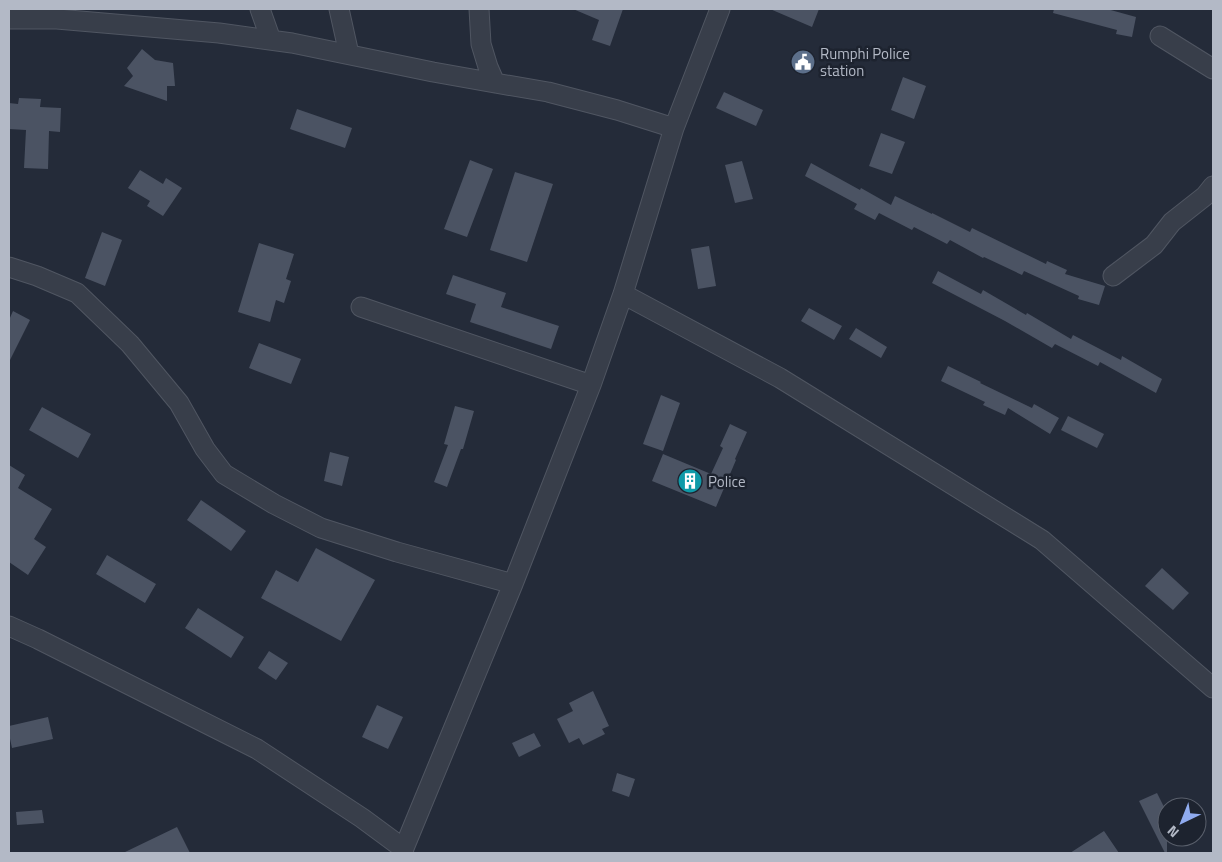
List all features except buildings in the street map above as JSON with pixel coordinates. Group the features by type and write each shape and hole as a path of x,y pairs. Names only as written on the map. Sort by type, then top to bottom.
{"street":[{"path":"260,9 270,40"},
{"path":"339,9 349,54"},
{"path":"479,9 481,44 495,83"},
{"path":"9,626 257,748 362,818 403,851 513,584 591,385 622,294 674,128 720,9"},
{"path":"9,19 56,19 219,33 292,43 433,72 548,92 617,110 674,128"},
{"path":"1160,36 1213,69"},
{"path":"1113,276 1154,245 1172,222 1205,196 1213,186"},
{"path":"9,267 37,276 77,293 130,344 179,404 205,449 224,474 274,504 321,528 396,552 513,584"},
{"path":"622,294 780,378 1042,540 1213,688"},
{"path":"361,307 591,385"}],"place":[{"name":"Rumphi Police station","path":"803,62"},
{"name":"Police","path":"690,481"}]}
